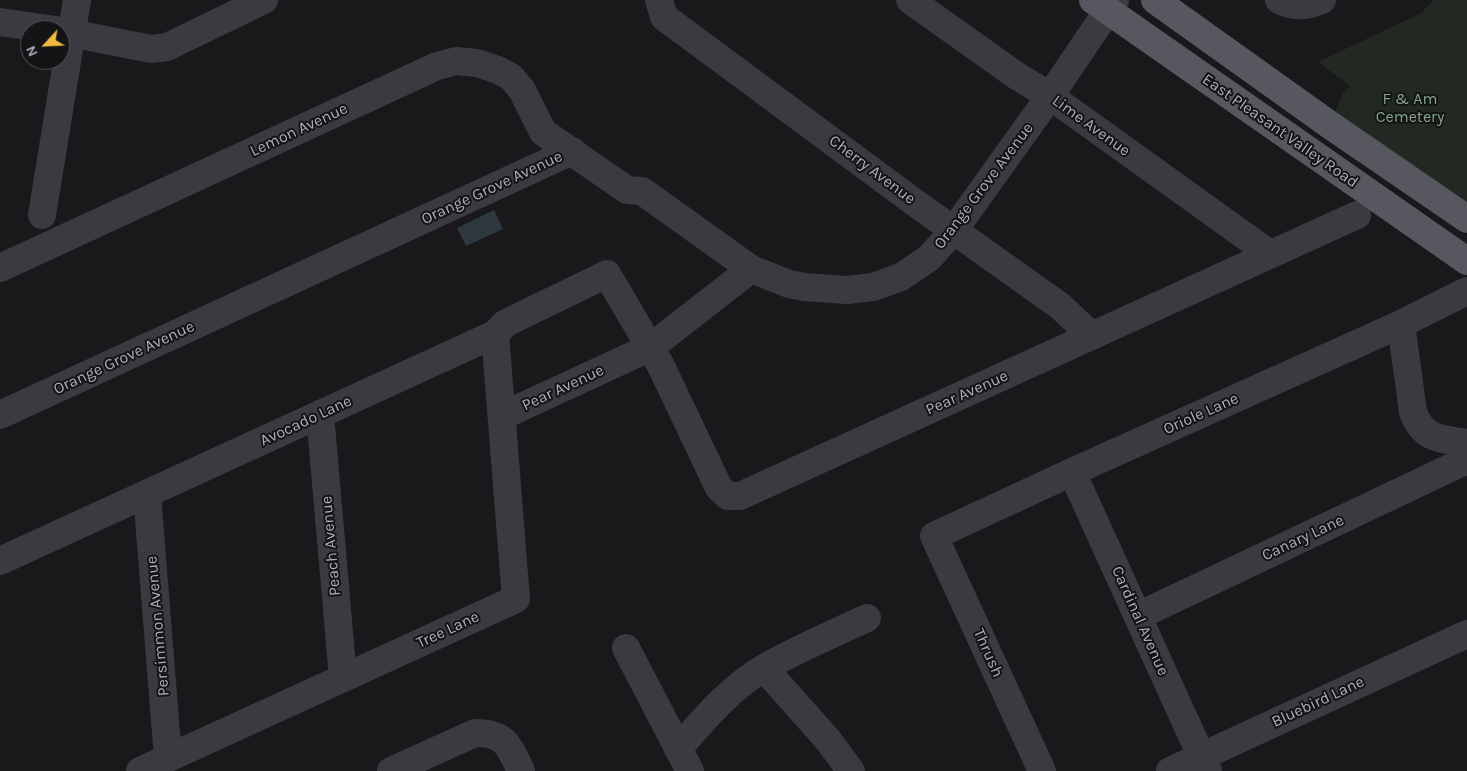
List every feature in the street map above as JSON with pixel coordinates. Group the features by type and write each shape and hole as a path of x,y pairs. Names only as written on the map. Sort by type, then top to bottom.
{"main road":[{"name":"East Pleasant Valley Road","path":"1155,0 1330,125 1467,219"},
{"name":"East Pleasant Valley Road","path":"1105,3 1467,262"}],"street":[{"path":"68,20 78,0"},
{"path":"70,32 151,49 167,47 264,0"},
{"name":"Cherry Avenue","path":"660,0 664,16 1060,306 1092,336"},
{"name":"Lime Avenue","path":"910,0 1017,76 1050,96 1270,254"},
{"path":"1279,0 1286,3 1308,6 1322,0"},
{"name":"Orange Grove Avenue","path":"0,415 572,151 627,190 642,191 751,269 789,284 847,290 873,287 901,277 923,263 954,230 1050,96 1105,3"},
{"path":"0,22 20,25"},
{"name":"Lemon Avenue","path":"0,268 437,66 456,61 477,63 498,70 511,77 522,90 543,132 572,151"},
{"path":"42,215 59,70"},
{"name":"Pear Avenue","path":"650,347 719,488 728,496 740,496 1357,214"},
{"name":"Pear Avenue","path":"502,416 650,347 751,269"},
{"name":"Avocado Lane","path":"0,561 495,334 506,323 607,274 650,347"},
{"name":"Oriole Lane","path":"934,536 1401,324 1467,291"},
{"path":"1401,324 1416,422 1426,434 1436,438 1467,442"},
{"name":"Tree Lane","path":"140,771 516,599 495,334"},
{"name":"Peach Avenue","path":"320,414 342,678"},
{"name":"Canary Lane","path":"1138,616 1467,460"},
{"name":"Cardinal Avenue","path":"1072,472 1205,764"},
{"name":"Persimmon Avenue","path":"147,494 168,758"},
{"name":"Thrush","path":"934,536 1042,771"},
{"path":"684,760 711,711 742,684 764,668 867,618"},
{"name":"Bluebird Lane","path":"1170,771 1205,764 1467,634"},
{"path":"626,648 684,760"},
{"path":"764,668 828,740 851,771"},
{"path":"391,771 476,733 491,733 504,740 521,771"}],"green space":[{"name":"F & Am Cemetery","path":"1434,0 1467,0 1467,219 1330,125 1343,93 1350,86 1318,62 1421,13"}],"shaded area":[{"path":"494,210 503,229 466,246 457,228"}]}
